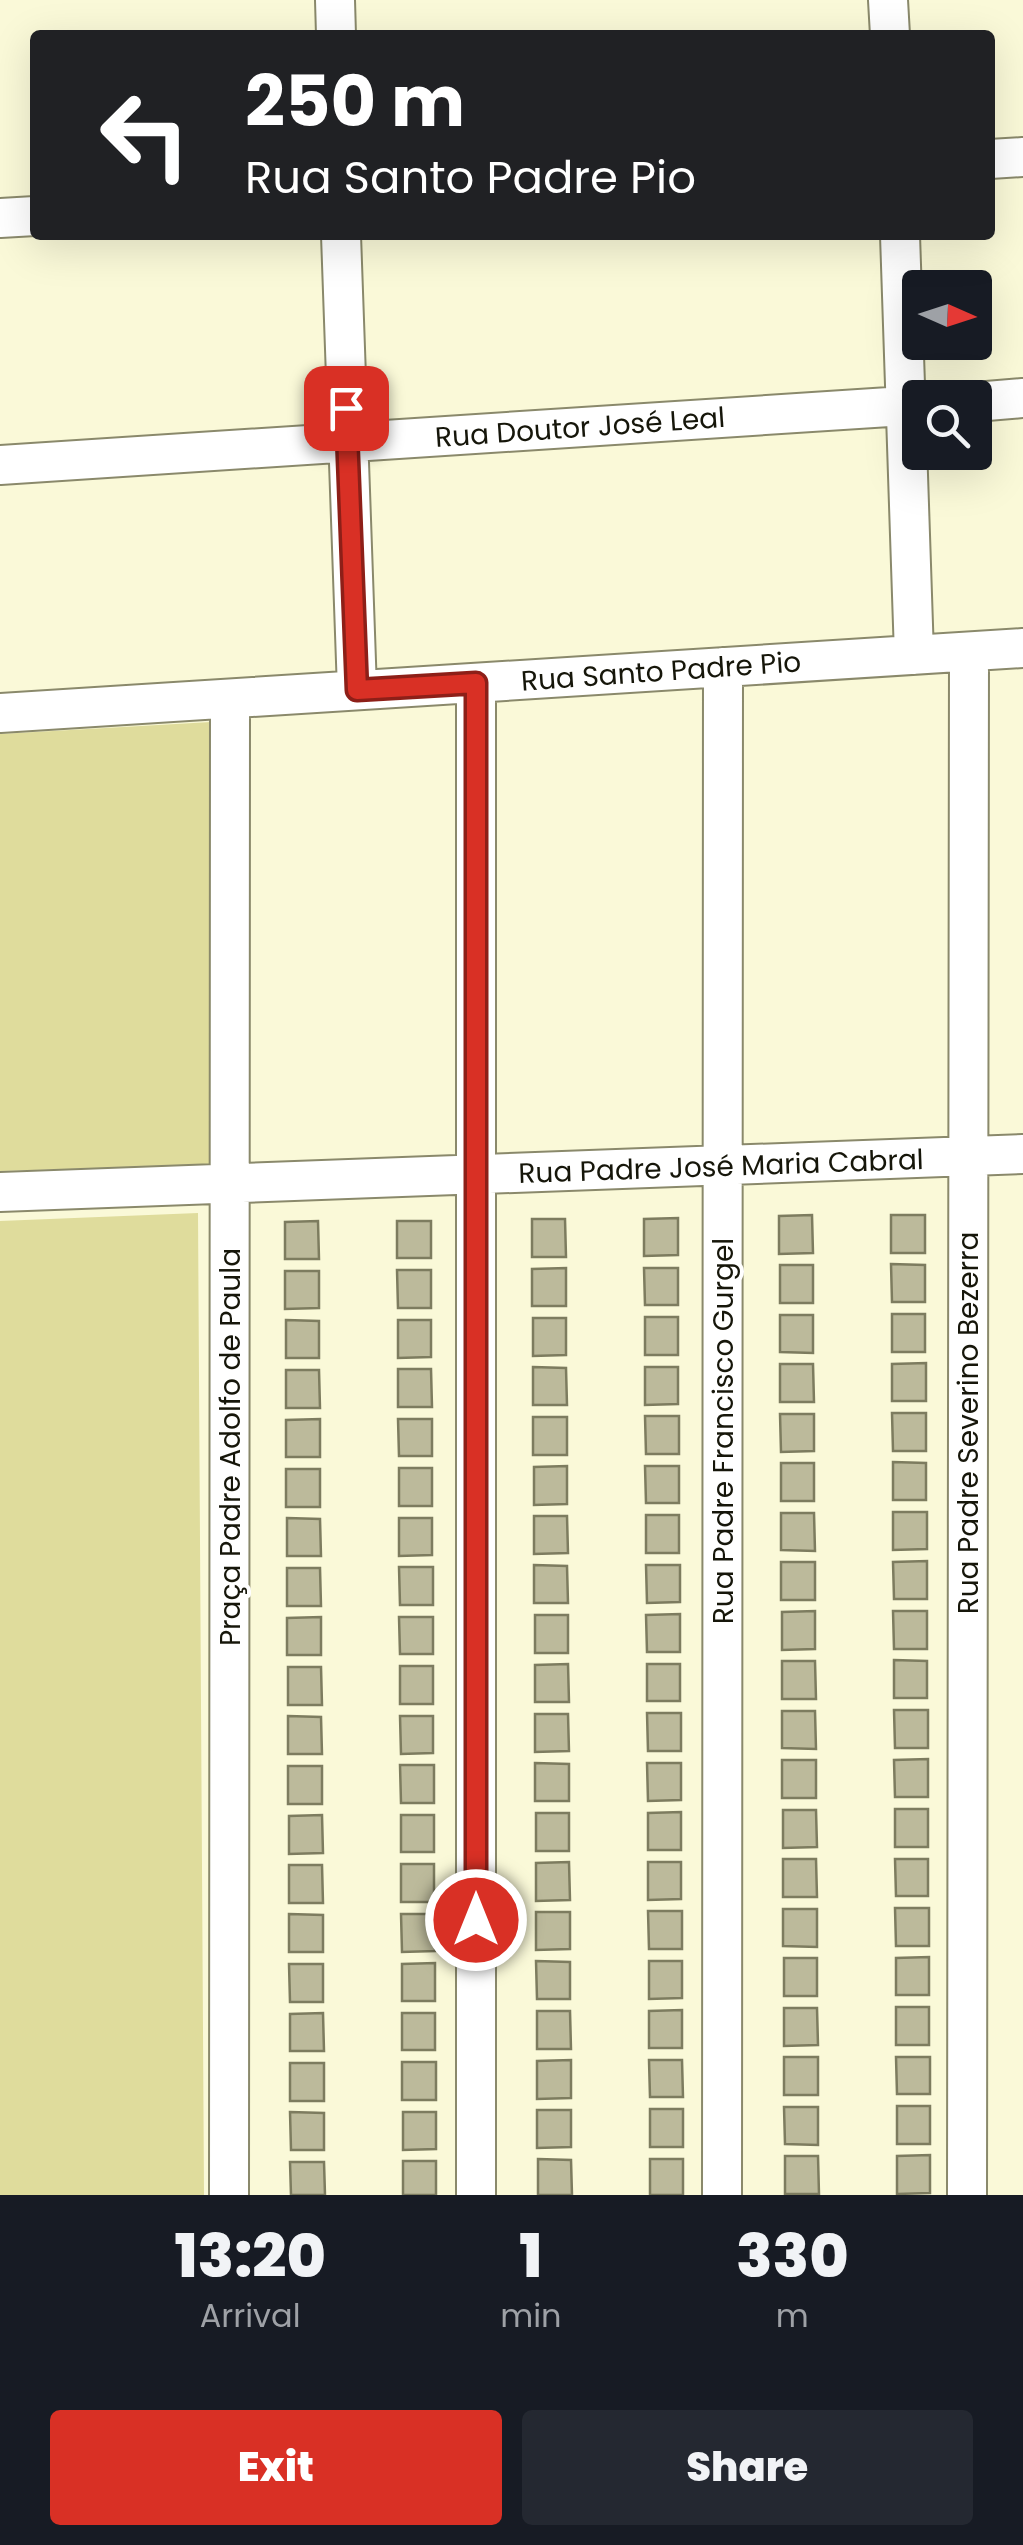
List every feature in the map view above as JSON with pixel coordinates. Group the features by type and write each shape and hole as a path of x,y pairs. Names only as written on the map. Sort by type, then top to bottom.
{"street":[{"path":"335,0 336,30"},
{"path":"888,0 890,30"},
{"path":"995,159 1023,157"},
{"path":"0,218 30,216"},
{"path":"340,240 357,690"},
{"path":"900,240 911,380"},
{"path":"992,401 1023,398"},
{"name":"Rua Doutor José Leal","path":"0,465 902,407"},
{"path":"913,470 914,656"},
{"name":"Rua Santo Padre Pio","path":"0,713 1023,648"},
{"name":"Rua Padre Severino Bezerra","path":"967,2195 970,652"},
{"name":"Rua Padre Francisco Gurgel","path":"722,2195 723,667"},
{"path":"476,683 476,2195"},
{"name":"Praça Padre Adolfo de Paula","path":"229,2195 230,698"},
{"name":"Rua Padre José Maria Cabral","path":"0,1192 1023,1154"}],"shaded area":[{"path":"211,722 210,1165 0,1171 0,734"},
{"path":"198,1213 204,2195 0,2195 0,1221"}],"building":[{"path":"812,1215 813,1253 779,1254 779,1216"},
{"path":"891,1215 925,1215 925,1253 891,1253"},
{"path":"678,1218 678,1255 644,1256 644,1219"},
{"path":"532,1219 565,1219 566,1257 532,1257"},
{"path":"318,1221 319,1259 285,1259 285,1222"},
{"path":"397,1221 431,1221 431,1258 397,1258"},
{"path":"891,1264 925,1265 925,1302 892,1302"},
{"path":"780,1265 813,1265 813,1303 780,1303"},
{"path":"566,1268 566,1306 532,1306 532,1269"},
{"path":"644,1268 678,1268 678,1305 645,1305"},
{"path":"397,1270 431,1270 431,1308 398,1308"},
{"path":"285,1271 319,1271 319,1308 285,1309"},
{"path":"892,1314 925,1314 925,1352 892,1352"},
{"path":"780,1315 813,1315 813,1353 780,1352"},
{"path":"645,1317 678,1317 678,1355 645,1355"},
{"path":"533,1318 566,1318 566,1355 533,1356"},
{"path":"286,1320 319,1321 319,1358 286,1358"},
{"path":"398,1320 431,1320 431,1357 398,1358"},
{"path":"926,1363 926,1401 892,1401 892,1364"},
{"path":"780,1364 813,1364 814,1402 780,1402"},
{"path":"533,1367 566,1368 567,1405 533,1405"},
{"path":"645,1367 678,1367 678,1404 645,1405"},
{"path":"398,1369 431,1369 432,1407 398,1407"},
{"path":"286,1370 319,1370 320,1408 286,1408"},
{"path":"892,1413 926,1413 926,1451 893,1451"},
{"path":"780,1414 814,1414 814,1451 781,1452"},
{"path":"645,1416 679,1416 679,1454 646,1454"},
{"path":"533,1417 567,1417 567,1455 533,1455"},
{"path":"320,1419 320,1457 286,1457 286,1420"},
{"path":"398,1419 432,1419 432,1456 399,1456"},
{"path":"893,1462 926,1463 926,1500 893,1500"},
{"path":"781,1463 814,1463 814,1501 781,1501"},
{"path":"567,1466 567,1504 534,1505 534,1467"},
{"path":"645,1466 679,1466 679,1503 646,1503"},
{"path":"399,1468 432,1468 432,1506 399,1506"},
{"path":"286,1469 320,1469 320,1507 286,1507"},
{"path":"893,1512 927,1512 927,1549 893,1550"},
{"path":"781,1513 814,1513 815,1551 781,1550"},
{"path":"646,1515 679,1515 679,1553 646,1553"},
{"path":"534,1516 567,1516 568,1553 534,1554"},
{"path":"287,1518 320,1519 321,1556 287,1556"},
{"path":"399,1518 432,1518 432,1555 399,1556"},
{"path":"927,1561 927,1599 894,1599 893,1562"},
{"path":"781,1562 815,1562 815,1600 781,1600"},
{"path":"534,1565 567,1566 568,1603 534,1603"},
{"path":"646,1565 680,1565 680,1602 647,1603"},
{"path":"399,1567 433,1567 433,1605 400,1605"},
{"path":"287,1568 320,1568 321,1606 287,1606"},
{"path":"815,1611 815,1649 782,1650 782,1612"},
{"path":"893,1611 927,1611 927,1649 894,1649"},
{"path":"680,1614 680,1652 647,1652 646,1615"},
{"path":"535,1615 568,1615 568,1653 535,1653"},
{"path":"321,1617 321,1655 287,1655 287,1618"},
{"path":"399,1617 433,1617 433,1654 400,1654"},
{"path":"894,1660 927,1661 927,1698 894,1698"},
{"path":"782,1661 815,1661 816,1699 782,1699"},
{"path":"568,1664 569,1702 535,1702 535,1665"},
{"path":"647,1664 680,1664 680,1701 647,1701"},
{"path":"400,1666 433,1666 433,1704 400,1704"},
{"path":"288,1667 321,1667 322,1705 288,1705"},
{"path":"894,1710 928,1710 928,1748 895,1748"},
{"path":"782,1711 815,1711 816,1749 782,1748"},
{"path":"647,1713 681,1713 681,1751 648,1751"},
{"path":"535,1714 568,1714 569,1751 535,1752"},
{"path":"288,1716 321,1717 322,1754 288,1754"},
{"path":"400,1716 433,1716 433,1753 401,1754"},
{"path":"928,1759 928,1797 895,1797 894,1760"},
{"path":"782,1760 816,1760 816,1798 782,1798"},
{"path":"535,1763 569,1764 569,1801 535,1801"},
{"path":"647,1763 681,1763 681,1800 648,1801"},
{"path":"400,1765 434,1765 434,1803 401,1803"},
{"path":"288,1766 322,1766 322,1804 288,1804"},
{"path":"895,1809 928,1809 928,1847 895,1847"},
{"path":"783,1810 816,1810 817,1847 783,1848"},
{"path":"681,1812 681,1850 648,1850 648,1813"},
{"path":"536,1813 569,1813 569,1851 536,1851"},
{"path":"322,1815 323,1853 289,1854 289,1816"},
{"path":"401,1815 434,1815 434,1852 401,1852"},
{"path":"783,1859 816,1859 817,1897 783,1897"},
{"path":"895,1859 928,1859 928,1896 896,1896"},
{"path":"569,1862 570,1900 536,1901 536,1863"},
{"path":"648,1862 681,1862 681,1899 648,1900"},
{"path":"401,1864 434,1864 434,1902 401,1902"},
{"path":"289,1865 322,1865 323,1903 289,1903"},
{"path":"895,1908 929,1908 929,1946 896,1946"},
{"path":"783,1909 817,1909 817,1947 783,1946"},
{"path":"648,1911 682,1911 682,1949 649,1949"},
{"path":"536,1912 570,1912 570,1949 536,1950"},
{"path":"289,1914 323,1915 323,1952 289,1952"},
{"path":"401,1914 435,1914 435,1951 402,1952"},
{"path":"929,1957 929,1995 896,1995 896,1958"},
{"path":"784,1958 817,1958 817,1996 784,1996"},
{"path":"536,1961 570,1962 570,1999 537,1999"},
{"path":"649,1961 682,1961 682,1998 649,1999"},
{"path":"435,1963 435,2001 402,2001 402,1964"},
{"path":"289,1964 323,1964 323,2002 290,2002"},
{"path":"896,2007 929,2007 929,2045 896,2045"},
{"path":"784,2008 817,2008 818,2045 784,2046"},
{"path":"682,2010 682,2048 649,2048 649,2011"},
{"path":"537,2011 570,2011 571,2049 537,2049"},
{"path":"323,2013 324,2051 290,2051 290,2014"},
{"path":"402,2013 435,2013 435,2050 402,2050"},
{"path":"784,2057 818,2057 818,2095 784,2095"},
{"path":"896,2057 930,2057 930,2094 897,2094"},
{"path":"571,2060 571,2098 537,2099 537,2061"},
{"path":"649,2060 682,2060 683,2097 650,2097"},
{"path":"402,2062 436,2062 436,2100 402,2100"},
{"path":"290,2063 324,2063 324,2101 290,2101"},
{"path":"897,2106 930,2106 930,2144 897,2144"},
{"path":"784,2107 818,2107 818,2145 785,2144"},
{"path":"650,2109 683,2109 683,2147 650,2147"},
{"path":"537,2110 571,2110 571,2147 537,2148"},
{"path":"290,2112 324,2113 324,2150 291,2150"},
{"path":"403,2112 436,2112 436,2149 403,2150"},
{"path":"930,2155 930,2193 897,2194 897,2156"},
{"path":"785,2156 818,2156 819,2194 785,2194"},
{"path":"538,2159 571,2160 572,2195 538,2195"},
{"path":"650,2159 683,2159 683,2195 650,2195"},
{"path":"403,2161 436,2161 436,2195 403,2195"},
{"path":"290,2162 324,2162 325,2195 291,2195"}],"route":[{"path":"346,408 357,690 476,683 476,1920"}]}
